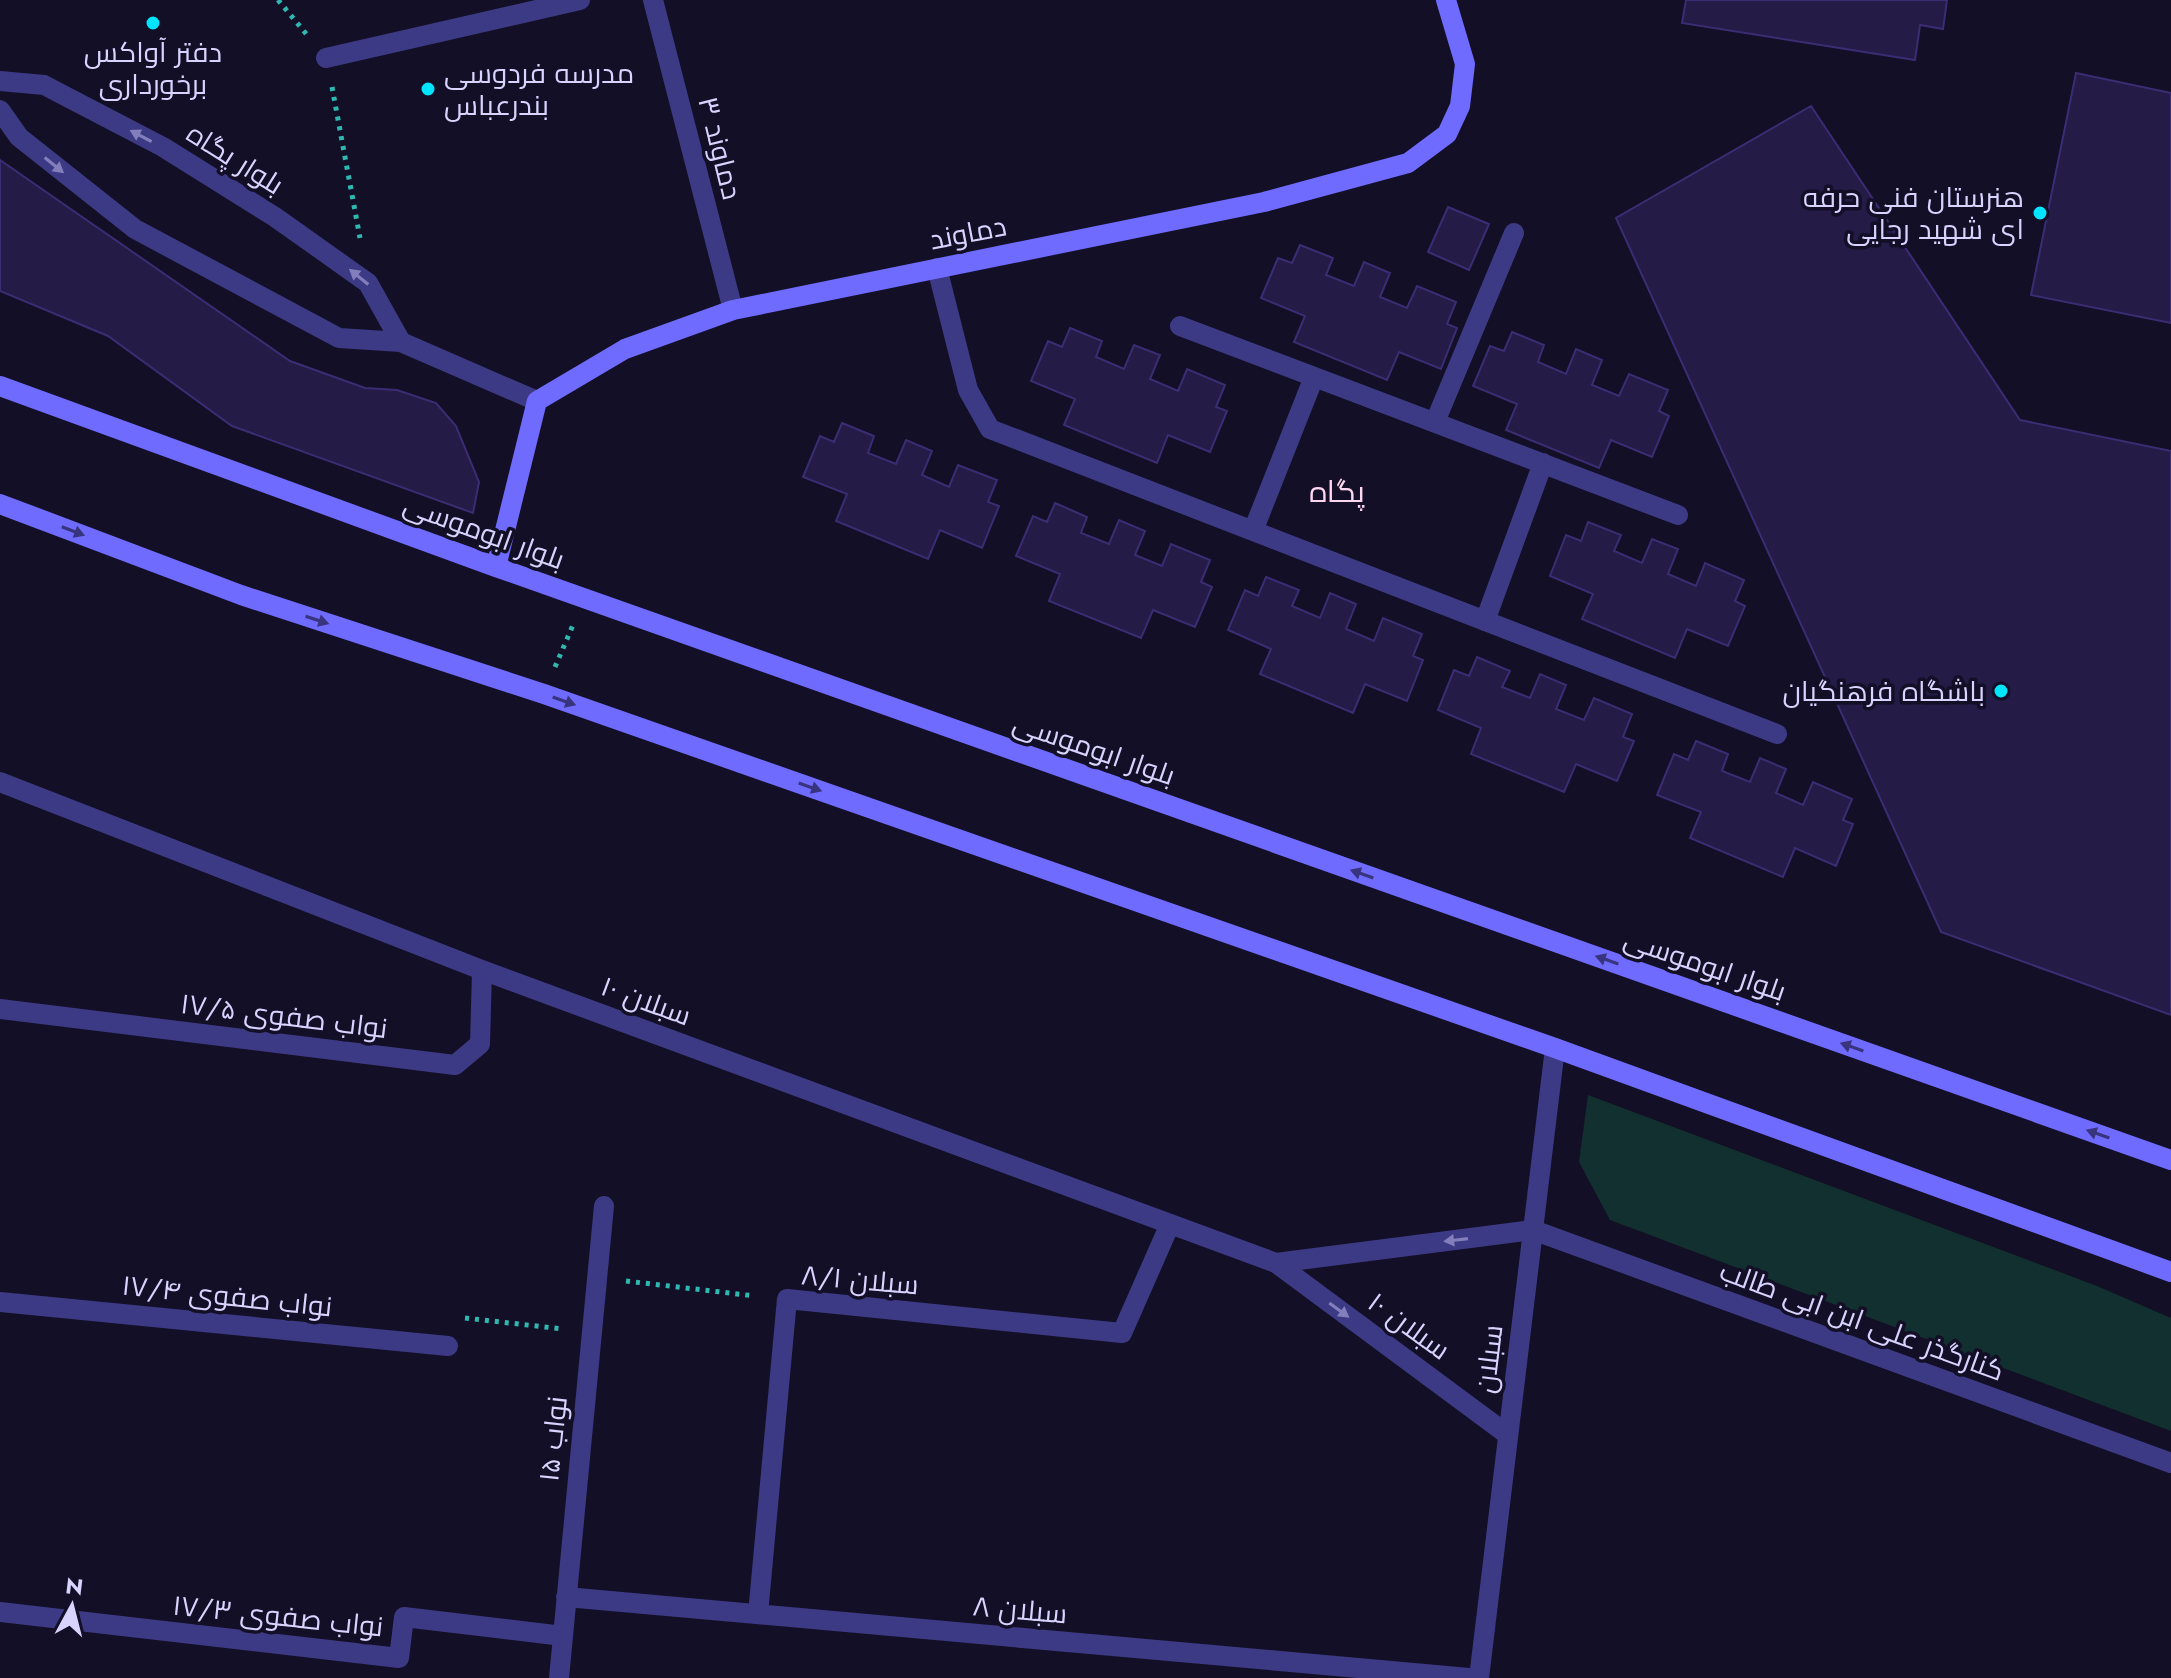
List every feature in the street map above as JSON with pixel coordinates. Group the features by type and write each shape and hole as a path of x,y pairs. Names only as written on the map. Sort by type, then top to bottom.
{"main road":[{"name":"دماوند","path":"537,401 625,349 733,310 1264,202 1360,179 1408,163 1447,134 1460,106 1465,64 1446,0"},
{"name":"بلوار ابوموسی","path":"0,386 496,567 2171,1160"},
{"path":"496,567 537,401"},
{"path":"0,504 241,595 544,694 1555,1048 2171,1272"}],"street":[{"path":"326,58 580,0"},
{"name":"دماوند ۳","path":"653,0 733,310"},
{"name":"بلوار پگاه","path":"0,81 44,85 163,147 275,217 368,283 401,342"},
{"path":"0,110 19,137 135,229 339,338 401,342 537,401"},
{"path":"1435,422 1514,233"},
{"path":"937,268 968,390 990,429 1777,734"},
{"path":"1180,326 1678,515"},
{"path":"1253,531 1314,377"},
{"path":"1485,621 1543,463"},
{"name":"سبلان ۱۰","path":"0,782 482,970 1276,1263 1508,1435"},
{"name":"نواب صفوی ۱۷/۵","path":"0,1009 455,1065 480,1044 482,970"},
{"name":"سبلان","path":"1479,1678 1555,1048"},
{"name":"نواب ۱۵","path":"559,1678 604,1206"},
{"name":"سبلان ۸/۱","path":"758,1614 787,1299 1122,1333 1170,1224"},
{"name":"سبلان ۱۰","path":"1276,1263 1533,1230"},
{"name":"کنارگذر علی ابن ابی طالب","path":"1533,1230 2171,1463"},
{"name":"نواب صفوی ۱۷/۴","path":"0,1302 448,1346"},
{"name":"سبلان ۸","path":"566,1597 1469,1678"},
{"name":"نواب صفوی ۱۷/۳","path":"0,1612 399,1658 404,1617 563,1636"}],"path":[{"path":"278,0 326,58 368,283"},
{"path":"544,694 584,598"},
{"path":"597,1278 787,1299"},
{"path":"448,1346 449,1316 592,1332"}],"green space":[{"path":"1588,1095 2097,1286 2171,1318 2171,1431 1610,1220 1579,1162"}],"building":[{"path":"1686,0 1947,0 1943,29 1920,25 1915,60 1682,23"},
{"path":"2076,73 2171,93 2171,323 2031,295"},
{"name":"باشگاه فرهنگیان","path":"1811,106 2020,420 2171,451 2171,1015 1941,932 1616,218"},
{"path":"0,160 290,361 365,388 397,390 436,403 456,426 479,482 473,513 232,426 108,336 0,291"},
{"path":"1448,207 1489,224 1469,270 1428,252"},
{"path":"1300,245 1333,258 1326,275 1354,286 1364,262 1390,273 1380,297 1407,308 1417,286 1456,302 1447,324 1457,328 1441,369 1399,352 1387,380 1294,342 1305,316 1261,298 1278,258 1292,263"},
{"path":"1070,328 1102,341 1096,357 1124,369 1134,345 1160,355 1150,379 1178,391 1187,369 1225,385 1216,407 1227,411 1210,452 1168,435 1157,463 1064,425 1075,399 1031,381 1048,341 1062,347"},
{"path":"1512,332 1544,345 1538,362 1566,374 1576,349 1602,360 1592,385 1619,396 1629,374 1668,390 1659,411 1669,416 1652,457 1611,440 1599,468 1506,430 1517,404 1473,386 1490,346 1504,351"},
{"path":"842,423 874,436 868,453 896,464 906,440 932,451 922,475 949,487 958,465 997,480 988,502 999,506 982,548 940,530 928,559 836,521 847,494 803,477 820,436 834,442"},
{"path":"1055,503 1087,517 1081,533 1109,544 1119,520 1145,531 1135,555 1162,566 1171,544 1210,560 1201,582 1212,587 1195,627 1153,610 1141,638 1049,601 1060,574 1016,556 1033,516 1047,522"},
{"path":"1588,522 1621,535 1614,551 1642,563 1652,539 1678,549 1668,574 1696,586 1705,563 1744,580 1735,601 1745,606 1728,646 1687,629 1675,658 1582,619 1593,594 1550,576 1566,535 1581,541"},
{"path":"1266,577 1299,590 1292,606 1320,618 1330,593 1356,604 1346,629 1374,641 1383,618 1422,634 1413,656 1423,660 1407,701 1365,684 1353,713 1260,674 1271,649 1228,630 1245,590 1258,596"},
{"path":"1477,657 1510,671 1502,687 1530,698 1540,674 1566,685 1556,709 1584,720 1594,698 1632,714 1623,737 1634,741 1617,781 1576,764 1564,792 1471,754 1481,728 1438,710 1454,670 1469,676"},
{"path":"1696,741 1728,754 1722,771 1750,782 1760,758 1786,769 1776,793 1803,805 1813,782 1852,799 1843,820 1853,824 1836,866 1795,848 1783,877 1690,838 1701,812 1657,795 1674,754 1688,760"}],"place":[{"name":"دفتر آواکس برخورداری","path":"153,23"},
{"name":"مدرسه فردوسی بندرعباس","path":"428,89"},
{"name":"هنرستان فنی حرفه ای شهید رجایی","path":"2040,213"},
{"name":"باشگاه فرهنگیان","path":"2001,691"}],"district":[{"name":"پگاه","path":"1337,491"}]}
